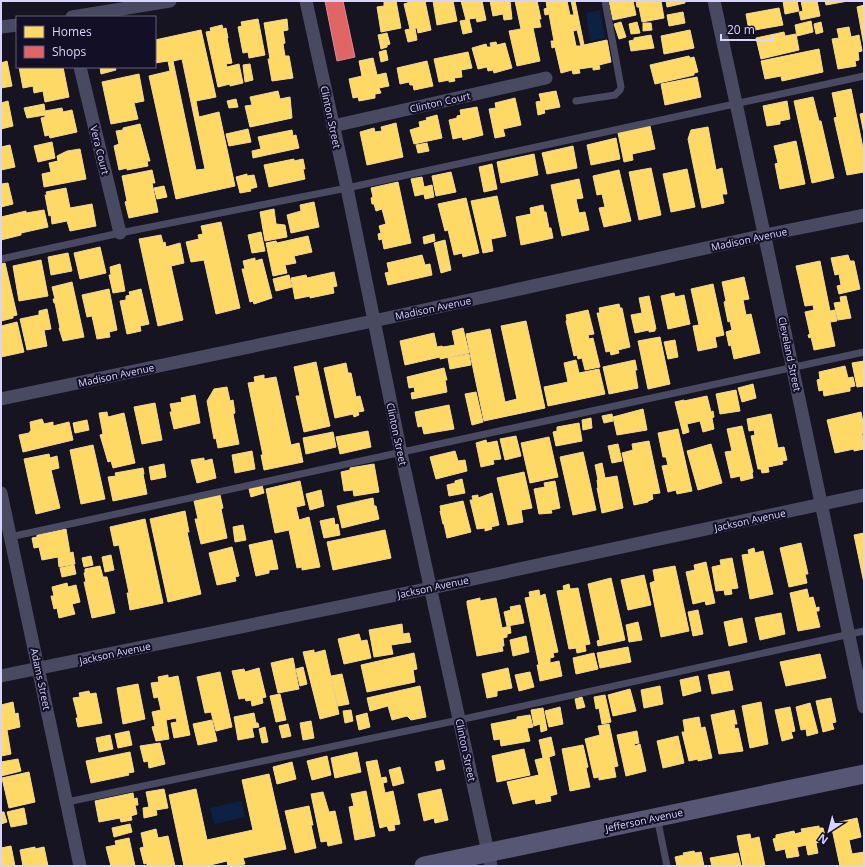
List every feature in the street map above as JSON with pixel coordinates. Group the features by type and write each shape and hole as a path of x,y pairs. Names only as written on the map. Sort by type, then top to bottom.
{"main road":[{"name":"Jefferson Avenue","path":"424,866 489,859 657,817 864,774"}],"street":[{"path":"78,16 170,1"},
{"name":"Clinton Street","path":"306,1 334,126 401,453 489,859"},
{"name":"Cleveland Street","path":"714,1 821,505 850,634 864,707"},
{"path":"1,27 16,25"},
{"name":"Vera Court","path":"80,68 120,233"},
{"name":"Clinton Court","path":"334,126 546,78"},
{"name":"Madison Avenue","path":"1,399 764,235 864,215"},
{"name":"Adams Street","path":"1,493 80,866"},
{"name":"Jackson Avenue","path":"1,676 431,588 864,495"}],"lane":[{"path":"576,101 614,95 620,90 621,87 605,1"},
{"path":"1,259 120,233 347,188 864,76"},
{"path":"10,537 864,352"},
{"path":"67,802 459,720 864,631"},
{"path":"657,817 667,866"}],"water":[{"path":"600,10 605,38 590,41 586,13"},
{"path":"241,801 245,817 214,824 210,808"}],"building: Homes":[{"path":"384,1 396,1 401,28 381,32 377,7 384,6"},
{"path":"413,1 425,1 431,30 418,33 417,28 415,28 417,40 408,42 405,30 410,29 404,4"},
{"path":"433,1 453,1 457,21 437,25"},
{"path":"461,1 482,1 486,20 477,22 476,18 469,19 472,32 463,34 460,21 466,20"},
{"path":"490,1 510,1 512,19 504,20 503,14 493,16"},
{"path":"515,1 537,1 541,19 539,19 541,27 533,28 540,61 517,66 509,31 521,29"},
{"path":"546,1 567,1 570,15 574,15 571,1 575,1 584,45 607,40 611,62 599,65 600,69 593,70 593,67 579,69 580,73 573,74 572,70 561,73 555,47 552,48 551,41 554,41 549,14 545,15 544,9 547,8","holes":["577,30 581,46 576,46 573,31"]},
{"path":"609,1 633,1 636,15 613,20"},
{"path":"636,1 661,1 664,18 642,22 639,7 637,7"},
{"path":"666,1 685,1 685,3 667,7"},
{"path":"783,1 797,1 799,11 785,14"},
{"path":"801,1 817,1 820,16 801,20 799,12 803,11"},
{"path":"825,1 848,1 826,5"},
{"path":"864,5 864,46 857,7"},
{"path":"779,8 783,25 749,31 746,14"},
{"path":"683,12 685,23 669,26 667,15"},
{"path":"258,19 265,55 249,58 248,52 243,53 238,27 242,26 241,22"},
{"path":"287,19 288,30 283,31 285,43 283,44 285,56 289,56 293,78 272,81 264,23"},
{"path":"811,21 813,32 797,36 795,25"},
{"path":"621,22 626,37 619,39 614,24"},
{"path":"637,22 640,33 631,34 629,24"},
{"path":"821,22 823,32 816,34 814,24"},
{"path":"643,23 651,23 652,30 643,31"},
{"path":"222,25 223,29 226,28 232,63 226,64 227,67 239,64 243,83 218,87 206,32 211,31 210,28"},
{"path":"849,27 851,37 859,35 862,51 858,52 859,60 855,61 856,66 838,69 832,39 839,38 837,29"},
{"path":"201,30 216,97 196,101 199,117 219,112 235,186 176,199 149,76 170,71 168,61 156,63 156,40","holes":["182,59 205,169 196,170 173,61"]},
{"path":"690,30 694,48 664,54 661,36"},
{"path":"784,32 785,36 796,34 799,50 761,59 756,38"},
{"path":"387,33 390,44 381,49 378,35"},
{"path":"651,35 654,48 631,51 629,41 634,40 634,38"},
{"path":"496,42 497,45 505,43 512,68 494,73 493,70 488,71 487,67 478,69 472,48 486,44 487,47 491,47 490,43"},
{"path":"819,49 823,72 782,81 781,76 765,79 761,61"},
{"path":"386,50 388,60 381,62 379,52"},
{"path":"468,52 472,68 461,70 462,77 454,78 455,81 449,82 449,80 439,82 434,59"},
{"path":"689,56 690,58 694,57 698,72 694,73 694,75 655,84 650,65"},
{"path":"373,58 377,75 386,73 389,86 379,88 381,93 375,94 375,98 359,101 358,97 353,98 349,79 362,76 359,61"},
{"path":"7,61 12,86 1,88 1,63"},
{"path":"427,61 433,86 414,90 413,85 410,85 409,82 400,84 397,68"},
{"path":"250,64 253,80 245,82 243,65"},
{"path":"19,68 63,68 69,97 45,102 43,91 34,93 33,86 23,88"},
{"path":"100,68 115,68 116,70 101,74"},
{"path":"139,74 144,101 134,103 138,119 111,124 102,82"},
{"path":"697,77 701,97 665,105 661,84"},
{"path":"851,89 864,153 864,172 847,175 834,118 837,117 832,93"},
{"path":"278,91 280,99 290,97 292,118 250,127 245,106 252,105 250,97"},
{"path":"556,91 560,107 544,110 545,113 538,115 536,102 541,101 539,94"},
{"path":"813,97 819,121 821,121 834,178 812,183 794,101"},
{"path":"515,98 521,125 503,129 505,136 495,138 489,109 496,108 495,103"},
{"path":"236,99 238,107 229,108 227,101"},
{"path":"8,101 13,126 1,129 1,103"},
{"path":"787,101 790,119 780,121 780,124 767,126 763,106"},
{"path":"44,104 45,111 62,108 63,112 72,110 77,132 50,138 49,135 45,136 41,118 45,117 45,115 27,118 24,108"},
{"path":"477,107 483,135 463,140 462,137 453,139 449,120 457,118 457,116 461,115 460,110"},
{"path":"864,113 864,134 860,114"},
{"path":"437,115 442,138 414,144 410,130 420,127 419,122 427,120 426,118"},
{"path":"396,123 403,157 367,165 360,132 374,128 375,132 382,131 381,127"},
{"path":"140,124 150,161 147,161 148,166 119,170 114,146 119,144 116,131"},
{"path":"650,126 655,149 632,154 633,160 624,162 618,133"},
{"path":"708,127 716,170 722,168 727,194 722,194 724,203 702,208 688,139 691,130"},
{"path":"248,129 251,142 229,146 226,134"},
{"path":"292,130 293,136 296,135 299,148 253,158 252,151 261,149 258,137"},
{"path":"616,138 620,159 591,165 587,145"},
{"path":"796,141 805,184 780,189 775,164 778,163 774,146"},
{"path":"52,142 55,158 38,162 34,146"},
{"path":"427,143 429,151 418,153 416,145"},
{"path":"10,145 15,167 1,170 1,147"},
{"path":"573,146 577,168 547,174 542,153"},
{"path":"80,149 86,179 44,187 42,174 51,172 49,163 58,161 57,156 67,151"},
{"path":"534,154 538,175 501,183 497,162"},
{"path":"294,159 294,161 303,159 305,179 269,187 264,165"},
{"path":"492,164 497,189 484,192 479,167"},
{"path":"651,168 661,215 639,220 629,172"},
{"path":"687,169 695,207 671,212 663,174"},
{"path":"152,170 155,183 152,183 158,212 129,218 125,202 127,201 122,176"},
{"path":"619,170 631,221 604,227 599,208 605,207 602,194 597,195 593,176"},
{"path":"451,172 456,192 436,196 432,176"},
{"path":"247,174 247,176 254,175 257,187 250,189 251,191 240,193 236,177"},
{"path":"422,177 424,187 432,185 434,197 425,199 424,194 415,196 411,179"},
{"path":"579,179 583,198 576,199 579,213 585,212 589,230 562,236 551,185"},
{"path":"398,182 411,243 384,249 382,239 379,240 378,234 381,233 379,226 386,224 382,209 376,211 374,204 372,204 371,198 373,197 371,188"},
{"path":"8,183 13,204 1,207 1,184"},
{"path":"164,186 167,197 157,199 154,188"},
{"path":"66,188 70,208 92,204 96,226 70,231 67,221 52,224 45,195 47,195 46,192"},
{"path":"497,196 506,236 491,239 493,251 483,253 471,201"},
{"path":"466,198 479,253 463,257 462,253 454,255 448,230 445,231 438,204"},
{"path":"314,202 319,227 291,233 287,215 301,211 300,205"},
{"path":"543,205 553,238 521,245 516,217 531,214 530,208"},
{"path":"274,209 276,224 285,225 287,237 265,241 260,212"},
{"path":"44,210 48,227 21,233 21,235 1,240 1,217 26,211 26,213"},
{"path":"221,222 240,308 216,314 204,260 191,262 186,242 199,239 198,235 203,234 201,226"},
{"path":"261,232 265,251 252,253 248,235"},
{"path":"434,234 435,241 424,244 423,237"},
{"path":"161,235 163,243 165,242 166,247 180,243 184,263 171,266 183,320 158,326 139,239"},
{"path":"308,236 312,252 294,256 296,263 285,265 287,273 273,276 266,243 276,241 277,243"},
{"path":"445,240 451,270 441,273 434,243"},
{"path":"100,247 106,273 80,279 74,253"},
{"path":"68,253 72,271 51,275 48,257"},
{"path":"422,255 425,265 430,264 432,275 388,285 385,273 389,272 387,263"},
{"path":"848,255 850,261 854,261 860,289 839,294 837,286 841,285 839,274 835,275 831,258"},
{"path":"255,258 255,261 262,259 272,298 254,304 253,301 250,302 242,269 245,269 243,261"},
{"path":"41,260 48,296 19,301 13,266"},
{"path":"820,261 830,311 835,310 837,321 830,322 835,346 814,350 811,337 809,338 808,335 810,334 805,312 814,310 813,305 805,306 796,266"},
{"path":"5,263 17,315 13,316 13,318 1,321 1,264"},
{"path":"120,264 125,291 113,293 109,275 111,275 110,267"},
{"path":"334,272 337,286 333,287 334,293 310,298 310,296 295,299 291,278 306,275 307,278"},
{"path":"289,275 292,287 276,291 273,279"},
{"path":"744,277 749,299 743,300 746,315 751,314 760,353 734,359 726,332 732,330 730,321 728,322 722,282"},
{"path":"72,282 84,337 63,341 53,299 55,299 52,287"},
{"path":"713,284 724,335 715,337 717,347 698,351 693,326 699,325 691,289"},
{"path":"109,289 117,330 109,332 110,337 97,339 92,316 87,317 82,295"},
{"path":"141,289 149,324 140,326 141,331 127,334 120,301 126,300 126,296 130,295 129,292"},
{"path":"674,293 675,297 684,295 690,324 668,329 661,296"},
{"path":"649,296 656,329 655,331 649,332 649,330 635,333 631,315 642,313 639,298"},
{"path":"846,296 851,318 838,320 834,303 841,302 840,297"},
{"path":"619,304 620,308 622,308 630,347 618,350 619,353 611,355 610,351 606,352 597,313 600,313 599,308"},
{"path":"47,309 51,329 44,330 47,346 27,350 20,319 39,315 39,311"},
{"path":"588,310 594,334 588,335 589,339 593,338 600,367 585,370 582,358 578,359 577,355 574,356 566,315"},
{"path":"526,321 545,408 484,421 466,334 490,329 505,402 517,399 501,326"},
{"path":"17,322 24,352 1,357 1,332 3,332 1,326"},
{"path":"463,328 469,353 440,359 440,357 405,365 400,341 434,333 437,347 455,345 452,331"},
{"path":"660,337 670,384 648,389 638,341"},
{"path":"675,340 678,357 668,359 664,342"},
{"path":"469,354 471,365 450,369 448,358"},
{"path":"576,360 579,373 599,369 605,394 548,406 544,387 568,382 564,363"},
{"path":"635,360 638,388 609,394 603,367"},
{"path":"864,361 864,386 857,387 852,363"},
{"path":"316,362 330,426 304,432 296,396 300,396 294,367"},
{"path":"346,363 348,373 351,373 356,397 360,396 364,411 358,412 359,415 354,417 353,414 335,418 324,368"},
{"path":"845,366 848,378 853,377 855,386 850,387 850,391 824,396 823,390 819,391 817,380 820,379 819,372"},
{"path":"444,368 447,380 445,380 447,392 412,399 411,393 415,392 414,387 409,388 407,377"},
{"path":"264,375 264,379 276,377 291,445 299,443 303,462 264,470 261,455 263,455 248,383 255,382 254,377"},
{"path":"753,384 756,398 742,402 738,388"},
{"path":"227,387 230,401 233,400 235,413 233,414 239,444 218,448 216,438 214,439 207,401 214,389"},
{"path":"736,390 740,411 720,414 716,394"},
{"path":"476,392 483,422 472,425 465,394"},
{"path":"195,395 200,423 174,429 170,412 172,412 170,404 182,402 181,398"},
{"path":"707,396 711,412 713,411 714,417 712,418 714,429 703,432 700,421 687,424 689,432 683,434 675,402"},
{"path":"155,403 162,440 142,444 134,407"},
{"path":"449,405 454,429 424,434 422,426 418,427 415,412"},
{"path":"643,409 647,430 617,435 613,417"},
{"path":"107,412 108,417 124,413 135,463 113,468 111,461 108,462 100,435 103,434 99,413"},
{"path":"861,412 864,427 864,433 862,433 864,449 854,451 854,449 835,453 827,420"},
{"path":"612,414 613,421 604,423 602,416"},
{"path":"771,414 778,448 784,447 787,460 782,461 783,464 768,467 769,472 762,473 761,469 758,469 751,436 755,435 754,430 749,431 747,419"},
{"path":"591,418 592,428 583,430 582,420"},
{"path":"42,419 44,424 53,422 53,426 69,422 73,440 23,452 19,435 29,433 31,430 30,422"},
{"path":"87,420 89,430 75,433 73,423"},
{"path":"579,423 582,441 556,446 553,432 557,431 557,427"},
{"path":"742,426 753,472 753,478 741,481 740,476 731,478 725,452 732,451 727,429"},
{"path":"678,429 692,491 677,494 676,490 668,492 662,466 668,465 666,457 663,457 658,433"},
{"path":"368,431 371,447 340,454 336,437"},
{"path":"333,432 336,447 306,454 303,438"},
{"path":"516,436 521,456 505,460 500,439"},
{"path":"549,437 558,477 530,483 521,443"},
{"path":"486,440 487,443 497,441 501,459 493,460 494,464 481,467 476,443"},
{"path":"649,441 660,493 652,494 653,499 648,502 634,505 622,453 633,450 632,444"},
{"path":"618,444 622,461 612,463 608,446"},
{"path":"711,444 722,483 698,490 687,451"},
{"path":"93,445 105,499 81,504 70,450"},
{"path":"252,451 255,469 235,473 232,455"},
{"path":"455,451 458,461 465,460 467,471 436,479 430,457"},
{"path":"583,452 596,510 573,515 560,457"},
{"path":"49,454 50,458 57,456 59,468 51,470 60,508 36,514 24,459"},
{"path":"204,458 204,461 212,459 216,478 197,483 191,460"},
{"path":"602,463 605,478 617,476 623,508 602,513 597,488 598,480 595,465"},
{"path":"164,464 166,477 151,480 149,467"},
{"path":"374,464 379,492 354,496 353,490 344,491 341,472 350,470 350,468"},
{"path":"143,468 147,494 113,501 108,477 116,476 115,473"},
{"path":"524,472 532,508 521,510 523,522 508,525 497,478"},
{"path":"462,479 465,493 449,496 447,485"},
{"path":"300,481 305,505 296,507 299,520 309,517 320,567 302,570 302,567 297,568 289,530 275,533 266,489"},
{"path":"555,481 560,508 551,510 552,513 539,514 534,489 545,487 544,483"},
{"path":"262,485 264,493 251,497 249,489"},
{"path":"321,490 324,506 310,510 306,494"},
{"path":"492,493 499,525 491,527 492,529 485,531 485,528 477,529 470,500 473,500 472,496 478,495 478,498"},
{"path":"220,495 223,508 221,509 227,538 201,544 195,519 198,519 194,501"},
{"path":"373,498 374,506 376,506 379,519 342,528 337,506"},
{"path":"463,501 471,532 447,538 440,506"},
{"path":"185,511 189,532 187,532 201,594 168,602 150,519"},
{"path":"334,518 335,525 338,524 340,535 324,538 320,521"},
{"path":"145,519 163,603 130,610 127,593 129,593 119,545 114,546 110,527"},
{"path":"243,525 246,540 235,542 233,527"},
{"path":"66,529 70,553 73,552 75,564 59,567 58,557 42,560 39,547 34,548 32,538 37,537 37,535"},
{"path":"385,530 391,558 333,570 327,542"},
{"path":"864,533 864,583 854,535"},
{"path":"272,540 278,569 269,570 269,573 256,576 249,545"},
{"path":"801,543 808,574 805,574 807,583 789,587 780,548"},
{"path":"232,547 239,576 235,577 236,581 217,585 209,553"},
{"path":"754,548 755,553 763,551 773,594 750,599 742,555 749,554 748,550"},
{"path":"111,555 114,570 105,572 102,557"},
{"path":"91,556 93,565 84,567 82,558"},
{"path":"732,558 738,588 731,589 732,594 725,595 724,590 716,591 712,567 721,565 720,560"},
{"path":"706,562 715,603 706,605 705,601 693,604 686,572 695,570 694,565"},
{"path":"74,565 76,574 62,577 60,568"},
{"path":"100,566 103,577 107,577 115,613 92,618 84,582 86,582 84,573 85,569"},
{"path":"675,566 689,631 661,637 650,583 655,581 653,570"},
{"path":"644,575 651,605 628,610 621,580"},
{"path":"611,578 625,640 598,646 597,641 600,640 588,584"},
{"path":"67,583 68,587 76,585 80,602 72,604 75,614 59,618 57,608 54,609 51,596 54,596 52,587"},
{"path":"569,584 570,589 578,588 590,644 585,645 586,651 577,653 576,648 569,649 557,591 564,590 563,586"},
{"path":"807,589 809,598 813,597 816,608 819,607 819,611 816,611 820,627 798,631 790,593"},
{"path":"539,590 540,596 545,594 558,652 553,653 554,657 550,658 550,663 559,661 562,676 540,681 537,665 539,665 525,598 530,597 529,592"},
{"path":"480,598 480,601 496,598 502,628 510,626 511,633 507,634 507,637 503,638 503,651 477,656 467,601"},
{"path":"520,605 524,623 507,626 504,612 511,610 510,607"},
{"path":"698,610 703,634 693,636 688,612"},
{"path":"781,613 785,634 760,640 755,618"},
{"path":"742,618 747,642 729,646 724,622"},
{"path":"638,622 642,640 629,642 626,625"},
{"path":"402,624 403,634 409,633 411,642 391,645 393,654 374,657 369,630"},
{"path":"359,634 361,641 367,640 371,658 344,664 338,639"},
{"path":"526,636 529,652 513,656 510,640"},
{"path":"628,647 631,662 600,668 597,653"},
{"path":"314,650 314,653 325,650 339,714 320,719 303,652"},
{"path":"414,653 417,669 413,670 415,682 367,692 361,665"},
{"path":"594,653 598,669 576,674 573,658"},
{"path":"820,654 826,678 786,686 780,662"},
{"path":"293,658 299,689 278,693 271,663"},
{"path":"303,667 307,684 300,686 296,669"},
{"path":"259,668 266,697 262,698 263,703 252,706 251,700 246,701 245,698 239,699 232,671 244,669 245,672"},
{"path":"508,668 512,688 497,691 497,696 487,698 482,674"},
{"path":"729,671 733,690 712,694 708,675"},
{"path":"220,672 232,727 216,731 211,712 205,713 197,677"},
{"path":"530,672 534,687 519,691 515,675"},
{"path":"342,674 349,704 338,706 331,676"},
{"path":"168,675 168,678 178,676 190,735 174,738 171,723 177,722 176,718 166,720 169,739 156,741 152,727 155,726 152,712 161,710 158,697 154,698 151,683 159,682 158,677"},
{"path":"698,676 701,691 683,696 680,680"},
{"path":"138,684 145,719 123,724 117,688"},
{"path":"420,686 426,717 411,720 407,716 392,720 388,706 370,711 367,698"},
{"path":"660,686 663,704 644,708 641,690"},
{"path":"630,689 636,711 613,716 608,695"},
{"path":"89,691 90,694 96,693 102,723 78,727 76,718 78,718 73,698 80,697 79,693"},
{"path":"280,694 286,720 276,722 270,696"},
{"path":"605,695 611,722 602,724 599,708 596,709 594,697"},
{"path":"582,697 585,707 577,709 575,699"},
{"path":"831,698 836,722 832,723 834,729 823,732 816,701"},
{"path":"13,702 15,714 18,713 20,727 7,730 11,754 1,756 1,705"},
{"path":"761,702 768,744 750,748 742,706"},
{"path":"810,703 818,733 807,736 806,729 801,730 796,707"},
{"path":"560,707 563,724 549,727 545,711"},
{"path":"790,707 795,731 791,732 793,738 782,741 775,710"},
{"path":"543,708 547,730 541,732 540,724 534,726 531,710"},
{"path":"351,710 353,721 345,723 343,711"},
{"path":"734,710 737,724 734,724 735,729 738,728 743,751 719,754 711,715"},
{"path":"254,713 256,723 258,723 259,727 252,728 254,737 238,740 234,717"},
{"path":"367,713 370,727 359,730 356,716"},
{"path":"530,715 533,727 527,728 530,741 501,746 500,739 494,740 491,724"},
{"path":"699,717 701,728 705,727 712,758 689,761 682,732 685,732 683,720"},
{"path":"212,720 217,741 198,745 193,724"},
{"path":"311,721 314,738 303,740 300,723"},
{"path":"288,724 291,736 282,738 279,726"},
{"path":"609,724 618,766 614,767 616,777 599,780 599,777 594,778 585,739 600,735 598,726"},
{"path":"265,727 268,742 262,743 259,729"},
{"path":"129,731 132,745 118,748 115,734"},
{"path":"637,731 639,743 634,744 635,746 640,744 646,771 626,776 617,735"},
{"path":"110,735 113,749 99,752 96,738"},
{"path":"678,736 684,763 663,768 657,741"},
{"path":"551,737 555,755 549,757 557,794 550,796 551,801 536,804 535,799 513,804 507,782 539,775 535,760 543,758 539,740"},
{"path":"160,743 165,764 149,768 148,761 144,762 140,746"},
{"path":"583,745 588,767 586,768 590,787 570,791 562,749"},
{"path":"524,749 530,775 497,782 492,756"},
{"path":"130,752 134,772 128,773 129,775 91,783 86,761"},
{"path":"357,752 361,772 335,778 331,758"},
{"path":"327,756 331,775 312,780 307,761"},
{"path":"18,759 21,771 1,776 1,762"},
{"path":"377,760 381,778 386,777 387,782 383,783 385,793 393,791 400,824 394,825 395,830 389,831 387,826 380,828 366,762"},
{"path":"443,760 445,769 437,771 435,762"},
{"path":"292,762 296,779 277,784 273,767"},
{"path":"400,767 404,783 393,786 389,770"},
{"path":"29,772 35,802 9,808 2,778"},
{"path":"269,774 286,849 243,858 245,864 234,866 228,866 227,861 206,866 184,866 169,795 196,789 207,840 253,830 242,780"},
{"path":"164,789 168,808 156,810 157,815 144,818 143,808 149,807 146,792"},
{"path":"441,789 448,820 435,823 434,818 424,821 418,794"},
{"path":"366,791 375,836 355,840 349,807 354,806 351,794"},
{"path":"323,792 329,812 335,811 342,843 328,846 327,841 321,842 311,794"},
{"path":"133,793 134,799 137,798 138,805 135,805 137,814 131,816 132,820 121,822 120,818 99,822 95,801"},
{"path":"309,806 316,848 295,853 285,811"},
{"path":"24,808 27,824 11,827 7,812"},
{"path":"1,812 4,812 7,822 1,824"},
{"path":"857,818 861,837 849,840 852,854 864,852 864,866 840,866 831,824"},
{"path":"130,824 132,832 114,837 112,828"},
{"path":"819,826 819,828 823,828 826,840 816,843 818,853 808,855 806,845 797,847 799,856 787,858 785,849 776,851 773,839 776,838 776,835 794,831 795,834 802,832 801,829"},
{"path":"156,829 158,838 168,836 175,866 147,866 147,863 144,864 140,848 144,847 141,833"},
{"path":"750,834 751,839 759,837 765,866 743,866 737,836"},
{"path":"129,838 135,866 111,866 106,847 116,845 115,841"},
{"path":"11,846 15,866 1,866 1,848"},
{"path":"35,847 35,849 44,847 48,866 23,866 20,850"},
{"path":"694,851 695,853 701,852 704,866 677,866 675,857 684,855 683,853"},
{"path":"738,853 741,866 712,866 710,858"}],"building: Shops":[{"path":"325,1 343,1 355,57 337,61"}]}
